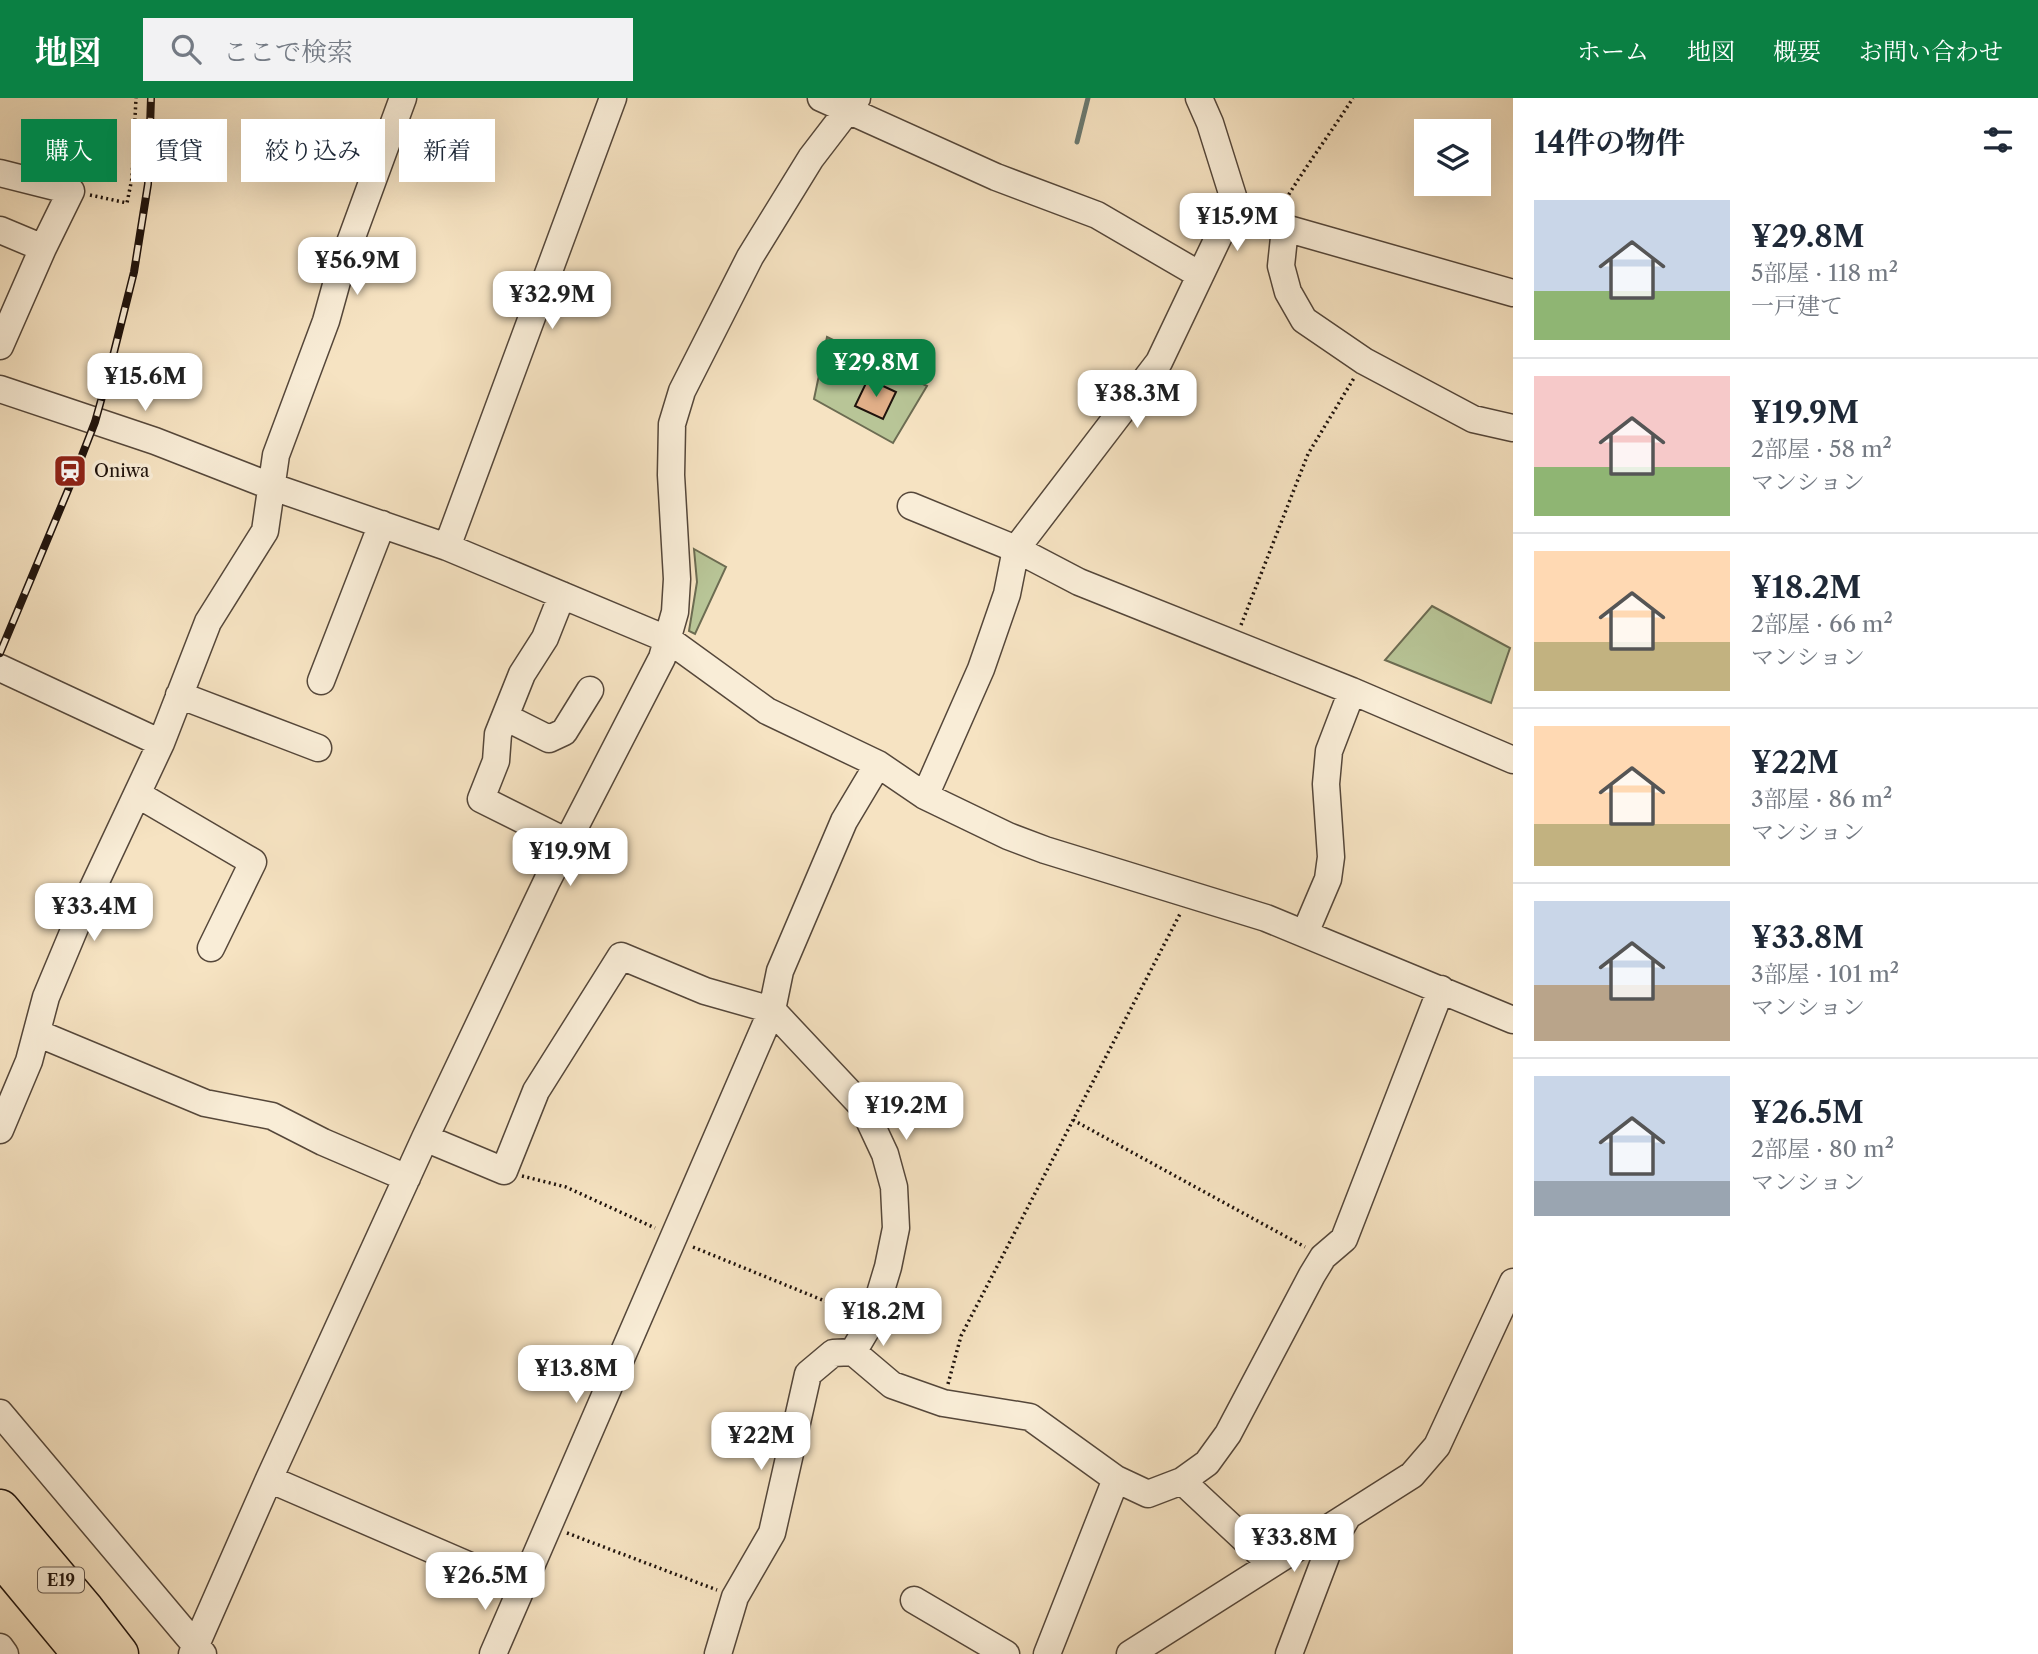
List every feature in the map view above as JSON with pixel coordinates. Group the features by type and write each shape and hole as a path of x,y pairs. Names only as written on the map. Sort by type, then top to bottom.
{"highway":[{"name":"E19","path":"0,1508 86,1610 119,1654"},
{"name":"E19","path":"0,1555 82,1654"}],"street":[{"path":"0,1130 29,1062 46,997 82,911 161,743 208,622 265,531 276,455 326,321 341,267 403,98"},
{"path":"447,547 613,98"},
{"path":"821,98 852,104 996,177 1097,215 1200,275"},
{"path":"1199,98 1210,122 1237,209"},
{"path":"0,1413 197,1651 269,1479 425,1138 669,640 675,612 677,579 671,475 673,424 682,391 750,257 811,158 852,104"},
{"path":"0,173 71,191 0,346"},
{"path":"1237,209 1278,226 1513,293"},
{"path":"925,796 981,669 1007,594 1016,549 1159,362 1219,236 1237,209"},
{"path":"1278,226 1281,266 1288,292 1304,320 1364,361 1473,419 1513,428"},
{"path":"0,230 43,248"},
{"path":"0,389 155,441 447,547 669,640 766,711 878,764 925,796 1007,836 1266,918 1513,1020"},
{"path":"911,506 1016,549 1079,582 1352,691 1513,760"},
{"path":"321,681 382,524"},
{"path":"562,595 545,638 522,674 498,734 496,761 481,799 568,842"},
{"path":"0,668 161,743"},
{"path":"505,717 549,739 564,732 590,690"},
{"path":"1305,933 1328,879 1331,857 1326,784 1329,751 1352,691"},
{"path":"179,695 318,748"},
{"path":"493,1654 772,1010 780,971 844,821 878,764"},
{"path":"137,794 253,862 211,948"},
{"path":"425,1138 503,1171 536,1091 621,956 705,991 772,1010 863,1107 885,1154 894,1187 896,1228 888,1267 873,1320 853,1352"},
{"path":"718,1654 735,1597 772,1533 808,1374 833,1353 853,1352 891,1385 943,1403 1030,1417 1116,1479 1148,1494 1182,1481 1207,1463 1228,1434 1323,1257 1344,1239 1441,989"},
{"path":"37,1033 205,1102 272,1116 323,1142 407,1178"},
{"path":"1130,1654 1412,1475 1437,1446 1513,1282"},
{"path":"269,1479 522,1588"},
{"path":"1047,1654 1116,1479"},
{"path":"1182,1481 1270,1563"},
{"path":"1289,1654 1330,1546 1347,1517"},
{"path":"914,1600 1006,1654"},
{"path":"0,1647 5,1654"}],"path":[{"path":"71,191 127,203 132,178 136,98"},
{"path":"1278,226 1306,165 1325,142 1353,98"},
{"path":"1233,643 1308,454 1364,361"},
{"path":"943,1403 961,1336 1190,895"},
{"path":"1073,1120 1323,1257"},
{"path":"503,1171 566,1187 674,1240 873,1320"},
{"path":"549,1526 735,1597"}],"green space":[{"path":"827,337 927,386 893,443 814,399"},
{"path":"694,549 726,567 695,634 689,631 697,582"},
{"path":"1432,606 1510,648 1491,703 1385,660"}],"building":[{"path":"868,379 896,392 883,419 855,406"}],"waterway":[{"path":"1077,142 1088,98"}],"railway":[{"path":"0,653 76,471 95,422 109,372 134,272 148,184 151,98"}],"place":[{"name":"Oniwa","path":"70,471"}]}
